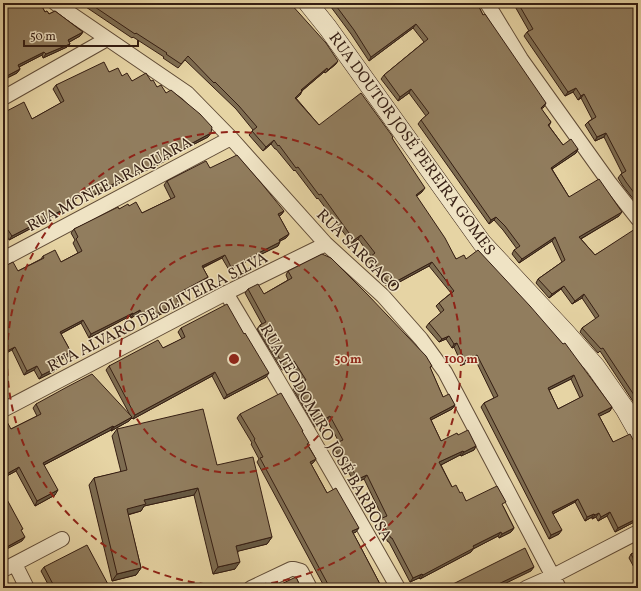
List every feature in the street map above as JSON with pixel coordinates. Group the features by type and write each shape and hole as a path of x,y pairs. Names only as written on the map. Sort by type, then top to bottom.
{"main road":[{"name":"RUA DOUTOR JOSÉ PEREIRA GOMES","path":"308,3 328,28 482,243 595,366 625,409 638,432"}],"street":[{"name":"RUA SARGACO","path":"55,3 186,93 231,138 326,244 383,296 421,339 445,372 556,582"},
{"path":"487,3 521,59 609,182 638,219"},
{"path":"3,98 107,39"},
{"name":"RUA MONTE ARAQUARA","path":"3,259 231,138"},
{"name":"RUA ALVARO DE OLIVEIRA SILVA","path":"3,410 226,293 326,244"},
{"name":"RUA TEODOMIRO JOSÉ BARBOSA","path":"226,293 350,502 398,588"},
{"path":"526,588 556,582 638,532"},
{"path":"27,588 9,567 62,539"},
{"path":"251,588 294,569 301,571 310,588"}],"building":[{"path":"3,3 34,3 36,6 40,3 45,12 47,11 49,14 55,11 83,32 68,40 70,44 46,54 44,52 18,65 20,69 3,78"},
{"path":"89,3 290,3 326,43 338,61 328,70 327,68 301,90 302,91 295,98 319,125 361,93 393,137 392,138 425,188 416,195 445,238 456,259 464,255 466,259 478,250 563,344 565,343 612,407 598,414 613,442 630,434 638,449 638,518 618,528 610,512 601,517 599,513 587,517 578,499 552,512 562,530 551,535 484,403 498,396 477,355 465,361 457,343 454,344 449,336 442,339 429,323 444,310 439,303 454,291 432,262 395,282 393,279 388,282 378,271 380,270 370,257 375,253 361,235 354,240 321,194 319,195 279,145 278,146 274,140 266,147 252,131 257,127 215,82 214,83 188,56 181,64 166,54 167,53 136,33 135,34","holes":["574,375 583,396 558,409 548,388"]},
{"path":"334,3 477,3 483,15 485,14 546,103 541,108 551,122 548,125 563,145 571,139 578,149 551,168 569,197 599,179 622,212 579,237 595,255 635,229 638,229 638,401 603,348 601,349 582,328 599,316 584,294 575,301 564,286 552,294 538,279 565,260 555,237 522,259 514,250 520,246 496,217 491,220 421,120 429,113 411,89 400,97 384,75 428,39 416,24 371,57 354,30"},
{"path":"518,3 638,3 638,198 621,174 626,171 606,133 597,137 588,122 596,117 584,94 581,96 576,88 568,92 527,32 533,29"},
{"path":"104,62 109,72 118,68 122,76 127,73 132,81 146,73 157,87 161,85 166,93 171,90 200,114 212,127 211,133 158,162 97,192 94,186 73,198 76,203 12,236 8,230 3,233 3,113 24,102 32,119 64,101 56,85"},
{"path":"237,155 284,211 278,214 289,234 279,240 280,242 231,267 225,255 202,266 208,277 175,295 179,303 154,315 151,310 142,314 140,310 91,334 83,320 60,332 71,352 54,360 58,367 42,375 37,366 27,371 15,347 3,353 3,267 13,262 18,271 44,258 43,256 55,250 61,262 82,251 76,239 78,237 74,229 118,207 119,209 136,202 142,213 175,197 167,181 206,161 210,168"},
{"path":"322,254 331,258 426,356 432,366 430,367 443,397 449,394 455,405 430,418 441,441 457,433 458,435 468,430 476,446 439,462 452,487 456,485 460,493 462,492 466,501 497,486 506,502 502,504 514,528 502,534 501,532 473,546 474,548 423,575 422,574 413,578 380,519 387,516 367,475 358,479 336,443 343,440 330,416 318,423 296,385 306,380 294,361 284,366 260,325 266,322 248,289 258,284 264,294 292,278 288,271"},
{"path":"227,304 269,373 227,395 215,372 135,415 109,366 158,340 163,348 185,337 181,328"},
{"path":"92,374 132,417 43,463 58,490 37,501 19,467 3,476 3,421 6,420 11,429 41,414 36,404"},
{"path":"281,393 309,443 307,444 316,459 310,462 327,493 336,488 359,528 352,531 382,588 330,588 260,458 263,457 254,440 255,439 240,414"},
{"path":"203,409 217,465 253,457 272,537 236,546 240,562 218,567 198,488 144,500 146,504 127,509 141,568 117,574 94,478 127,470 117,429"},
{"path":"3,489 4,494 23,529 21,530 25,537 3,549"},
{"path":"87,545 110,588 55,588 44,567"},
{"path":"525,548 534,567 490,588 445,588"},
{"path":"638,551 638,567 631,554"},
{"path":"296,577 301,588 273,588"},
{"path":"391,585 393,588 384,588"}]}
